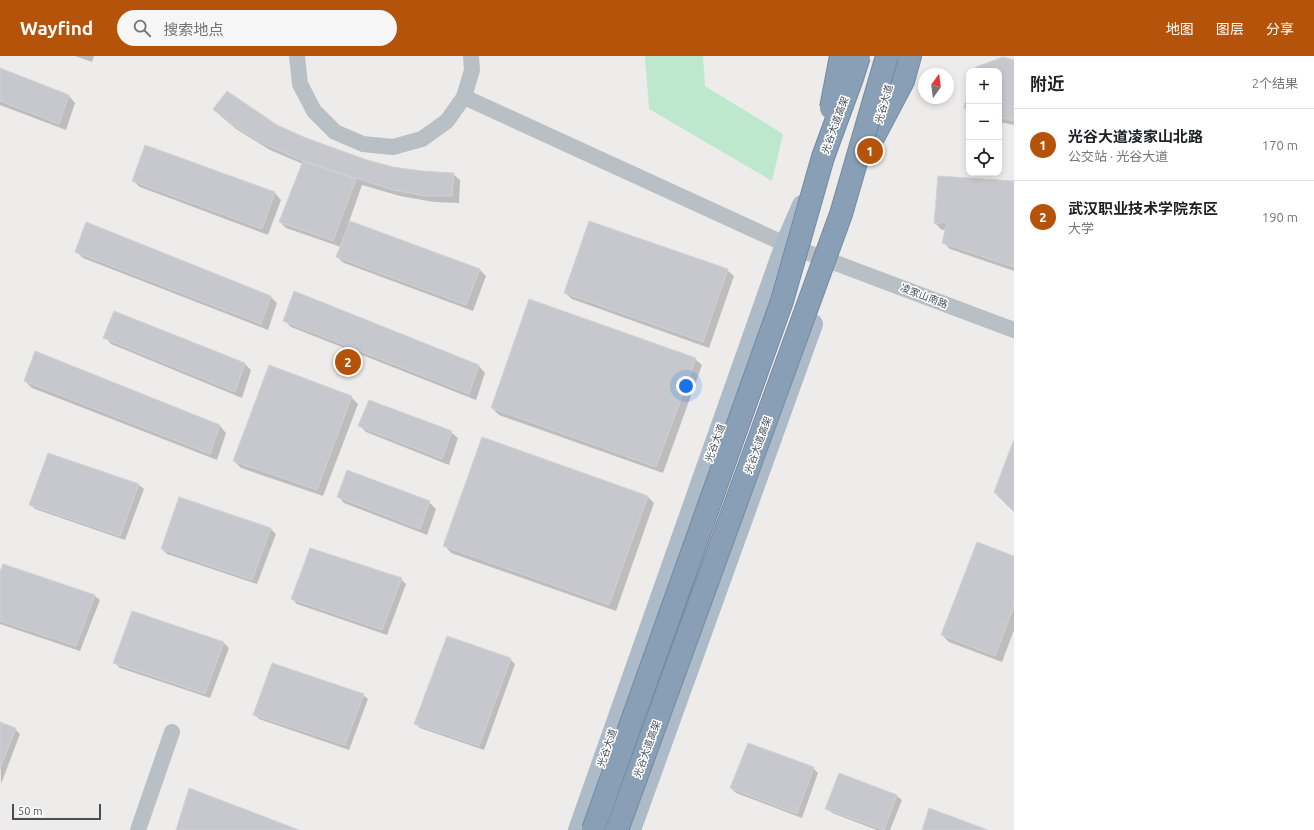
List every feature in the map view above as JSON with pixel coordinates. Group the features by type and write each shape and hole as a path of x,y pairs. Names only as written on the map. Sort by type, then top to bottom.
{"highway":[{"path":"823,156 841,56"},
{"name":"光谷大道高架","path":"593,830 782,300 823,156 859,56"},
{"name":"光谷大道高架","path":"617,830 839,221 887,56"},
{"path":"874,136 902,81 910,56"}],"main road":[{"name":"光谷大道","path":"578,830 785,244 806,195 853,56"},
{"name":"光谷大道","path":"631,830 850,218 897,56"}],"street":[{"path":"297,56 300,84 314,111 335,132 363,144 393,147 422,138 447,121 464,97 472,70 471,56"},
{"name":"凌家山南路","path":"464,97 785,244 1014,330"},
{"path":"138,830 172,732"}],"green space":[{"path":"645,56 703,56 705,86 783,134 772,181 649,109"}],"building":[{"path":"1003,57 1014,60 1014,121 1002,118 1002,68 976,67"},
{"path":"0,68 69,95 59,124 0,101"},
{"path":"227,91 277,125 306,138 367,160 393,167 454,173 452,196 426,196 393,190 303,161 262,143 228,122 213,109"},
{"path":"145,145 275,192 262,229 132,181"},
{"path":"303,161 356,179 333,241 279,222"},
{"path":"938,176 1014,181 1014,267 942,243 947,222 934,224"},
{"path":"350,221 480,269 466,305 336,257"},
{"path":"589,221 728,269 703,342 564,293"},
{"path":"86,222 271,296 261,324 75,252"},
{"path":"294,291 479,365 469,394 283,321"},
{"path":"529,299 696,358 656,467 491,408"},
{"path":"114,311 245,363 235,392 103,338"},
{"path":"35,351 220,425 210,454 24,381"},
{"path":"269,365 352,396 317,490 233,461"},
{"path":"369,400 452,431 442,459 358,426"},
{"path":"482,437 648,496 609,605 443,546"},
{"path":"1014,439 1014,512 994,492"},
{"path":"48,453 139,484 120,536 29,505"},
{"path":"347,470 430,501 420,529 337,497"},
{"path":"179,497 271,528 252,580 161,549"},
{"path":"977,542 1014,556 1014,606 995,656 941,635"},
{"path":"310,548 402,578 382,630 291,599"},
{"path":"3,564 95,595 76,646 0,621 0,572"},
{"path":"132,611 224,642 205,694 113,663"},
{"path":"447,636 511,658 479,746 414,724"},
{"path":"272,663 364,694 345,745 253,715"},
{"path":"0,722 16,728 0,769"},
{"path":"748,743 814,767 797,814 730,788"},
{"path":"839,773 897,795 884,830 825,809"},
{"path":"189,788 299,830 176,830"},
{"path":"929,808 988,830 922,830"}],"place":[{"name":"光谷大道凌家山北路","path":"870,151"},
{"name":"武汉职业技术学院东区","path":"348,362"}]}
